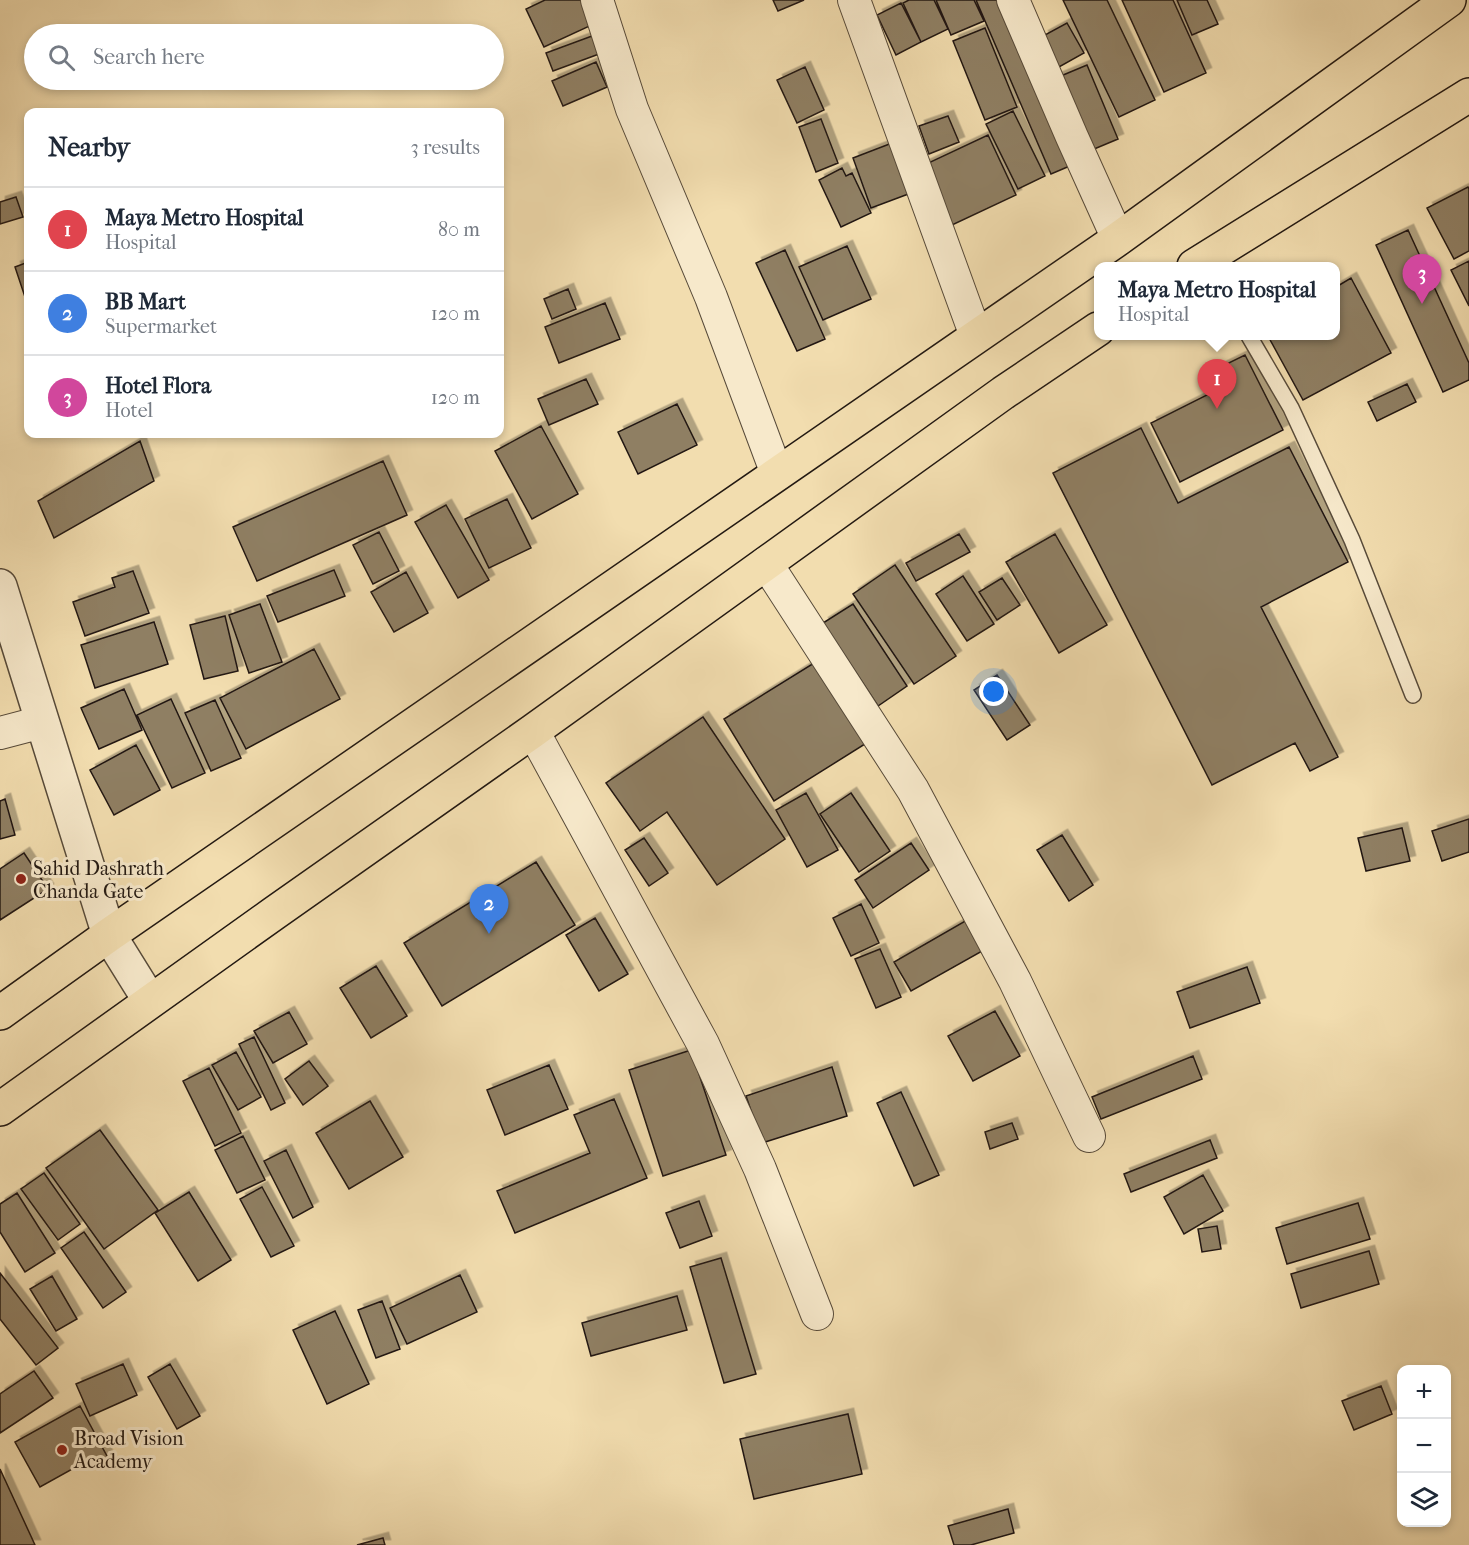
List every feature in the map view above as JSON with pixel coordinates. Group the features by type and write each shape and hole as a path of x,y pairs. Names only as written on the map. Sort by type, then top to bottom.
{"highway":[{"path":"0,1013 109,935 1118,239 1449,0"},
{"path":"1205,262 1469,94"},
{"path":"0,1109 533,731 1003,393 1094,332"}],"street":[{"path":"597,0 632,109 711,297 777,474"},
{"path":"854,0 976,336"},
{"path":"1013,0 1118,239"},
{"path":"766,563 912,790 1015,981 1089,1136"},
{"path":"0,586 109,935 150,1001"},
{"path":"0,733 42,722"},
{"path":"533,731 704,1044 760,1169 817,1314"}],"lane":[{"path":"1251,340 1292,408 1352,540 1413,695"}],"building":[{"path":"545,0 583,0 594,24 544,47 526,9"},
{"path":"773,0 804,0 778,11"},
{"path":"909,0 934,0 948,29 921,42 903,3"},
{"path":"936,0 974,0 984,21 951,35"},
{"path":"976,0 1001,0 1072,165 1051,174"},
{"path":"1063,0 1107,0 1155,100 1119,117"},
{"path":"1122,0 1173,0 1206,73 1164,92"},
{"path":"1177,0 1207,0 1218,24 1192,35"},
{"path":"901,3 921,42 896,55 877,15"},
{"path":"1067,23 1084,53 1059,67 1043,36"},
{"path":"985,28 1017,107 985,120 953,41"},
{"path":"592,36 599,54 553,71 546,53"},
{"path":"596,62 607,87 563,106 552,81"},
{"path":"1087,65 1118,139 1087,152 1056,78"},
{"path":"805,67 824,110 797,123 777,80"},
{"path":"1013,111 1045,176 1018,189 986,124"},
{"path":"948,116 959,142 929,154 919,126"},
{"path":"821,119 838,163 816,172 799,127"},
{"path":"988,135 1016,195 952,225 924,165"},
{"path":"892,143 911,193 871,208 853,158"},
{"path":"842,168 846,176 852,173 871,213 841,227 819,180"},
{"path":"1468,187 1469,251 1454,259 1427,208"},
{"path":"16,197 23,217 0,224 0,202"},
{"path":"1408,230 1469,363 1469,380 1443,392 1376,245"},
{"path":"847,246 871,299 823,320 799,267"},
{"path":"785,250 825,339 797,351 756,263"},
{"path":"1469,261 1469,306 1451,270"},
{"path":"24,264 24,294 15,267"},
{"path":"1351,278 1391,353 1303,400 1270,340 1340,340 1340,285"},
{"path":"568,289 576,309 552,319 544,299"},
{"path":"605,303 620,339 559,363 545,327"},
{"path":"1245,355 1283,430 1180,482 1151,423 1211,393 1202,376"},
{"path":"586,379 598,404 549,425 538,399"},
{"path":"1407,384 1416,402 1377,421 1368,402"},
{"path":"677,404 697,445 638,474 618,432"},
{"path":"541,426 578,494 532,519 495,451"},
{"path":"1141,428 1178,503 1289,447 1348,562 1261,607 1338,757 1310,771 1295,743 1212,785 1053,473"},
{"path":"140,441 154,481 54,538 38,501"},
{"path":"383,461 407,515 257,581 233,527"},
{"path":"507,499 531,548 489,568 465,519"},
{"path":"446,505 489,580 458,598 415,522"},
{"path":"379,532 399,571 373,584 353,545"},
{"path":"959,534 970,552 916,581 906,563"},
{"path":"1055,534 1107,625 1059,653 1006,562"},
{"path":"895,565 956,656 914,684 853,594"},
{"path":"334,570 345,596 278,622 267,596"},
{"path":"133,571 149,613 85,636 73,602 115,587 112,578"},
{"path":"406,572 428,613 394,632 371,592"},
{"path":"963,576 994,624 967,641 936,594"},
{"path":"1002,578 1020,605 997,620 979,592"},
{"path":"260,604 282,662 249,673 229,615"},
{"path":"853,604 907,686 878,706 823,623"},
{"path":"225,616 238,671 204,679 190,625"},
{"path":"154,622 168,664 95,688 81,645"},
{"path":"314,649 340,699 246,749 220,698"},
{"path":"814,663 865,744 774,801 724,719"},
{"path":"997,675 1030,725 1007,740 974,690"},
{"path":"124,689 142,730 99,749 81,708"},
{"path":"171,699 205,773 172,788 137,715"},
{"path":"215,700 241,758 211,771 185,713"},
{"path":"703,717 785,839 717,885 667,812 640,831 606,783"},
{"path":"136,745 160,790 114,815 90,770"},
{"path":"806,793 838,850 807,867 776,810"},
{"path":"851,793 890,851 859,872 820,814"},
{"path":"5,799 15,835 0,839 0,801"},
{"path":"1469,819 1469,852 1442,861 1432,831"},
{"path":"1402,828 1410,861 1366,871 1358,838"},
{"path":"1062,835 1093,885 1069,901 1037,850"},
{"path":"644,838 668,873 649,886 625,850"},
{"path":"911,843 929,870 873,908 855,880"},
{"name":"Sahid Dashrath Chanda Gate","path":"24,853 48,889 0,920 0,869"},
{"path":"536,862 575,925 442,1006 404,943"},
{"path":"861,904 879,943 851,956 833,918"},
{"path":"595,918 628,974 599,991 566,935"},
{"path":"967,920 984,950 911,991 894,962"},
{"path":"880,949 901,997 876,1008 855,959"},
{"path":"376,966 407,1016 371,1038 340,988"},
{"path":"1247,967 1260,1003 1190,1028 1177,992"},
{"path":"995,1011 1020,1056 973,1081 948,1036"},
{"path":"289,1012 307,1044 273,1063 254,1031"},
{"path":"254,1037 285,1103 271,1110 239,1044"},
{"path":"691,1050 726,1155 663,1176 629,1070"},
{"path":"236,1052 261,1097 238,1110 212,1065"},
{"path":"1193,1056 1202,1079 1101,1119 1092,1097"},
{"path":"309,1061 328,1086 303,1105 285,1079"},
{"path":"549,1065 568,1109 505,1135 487,1090"},
{"path":"832,1067 847,1116 762,1143 746,1096"},
{"path":"209,1068 241,1133 215,1146 183,1081"},
{"path":"901,1092 939,1175 914,1186 877,1103"},
{"path":"614,1099 647,1178 515,1233 497,1191 590,1153 574,1115"},
{"path":"370,1101 403,1157 349,1189 316,1133"},
{"path":"1012,1123 1018,1139 990,1149 985,1132"},
{"path":"100,1130 158,1210 104,1249 46,1168"},
{"path":"243,1136 265,1180 237,1193 215,1150"},
{"path":"1210,1140 1217,1158 1131,1192 1124,1174"},
{"path":"286,1150 313,1207 293,1218 264,1161"},
{"path":"44,1173 80,1224 58,1240 21,1189"},
{"path":"1203,1175 1223,1211 1184,1234 1164,1197"},
{"path":"262,1187 294,1246 271,1257 240,1199"},
{"path":"189,1192 231,1260 198,1281 155,1213"},
{"path":"17,1193 55,1253 25,1272 0,1232 0,1204"},
{"path":"699,1201 712,1236 680,1248 666,1213"},
{"path":"1358,1203 1370,1239 1287,1264 1276,1228"},
{"path":"1217,1226 1221,1249 1202,1252 1198,1229"},
{"path":"84,1232 126,1292 103,1308 61,1248"},
{"path":"1369,1251 1379,1284 1301,1308 1291,1274"},
{"path":"721,1258 756,1374 724,1383 690,1267"},
{"path":"0,1273 58,1348 36,1365 0,1319"},
{"path":"460,1275 477,1312 407,1344 390,1308"},
{"path":"52,1276 77,1319 56,1331 30,1289"},
{"path":"677,1296 687,1330 591,1356 582,1323"},
{"path":"382,1301 400,1349 376,1358 358,1310"},
{"path":"335,1311 369,1384 327,1404 293,1330"},
{"path":"123,1364 137,1395 90,1416 76,1384"},
{"path":"170,1364 200,1416 177,1429 148,1377"},
{"path":"34,1371 53,1398 0,1433 0,1394"},
{"path":"1381,1386 1392,1414 1354,1430 1342,1401"},
{"name":"Broad Vision Academy","path":"80,1406 108,1458 87,1469 83,1463 40,1487 15,1442"},
{"path":"848,1414 862,1474 754,1499 740,1439"},
{"path":"0,1469 35,1545 0,1545"},
{"path":"1008,1509 1014,1533 971,1545 954,1545 948,1526"},
{"path":"383,1538 385,1545 357,1545"}],"place":[{"name":"Hotel Flora","path":"1422,304"},
{"name":"Maya Metro Hospital","path":"1217,409"},
{"name":"Sahid Dashrath Chanda Gate","path":"21,879"},
{"name":"BB Mart","path":"489,934"},
{"name":"Broad Vision Academy","path":"62,1450"}]}
